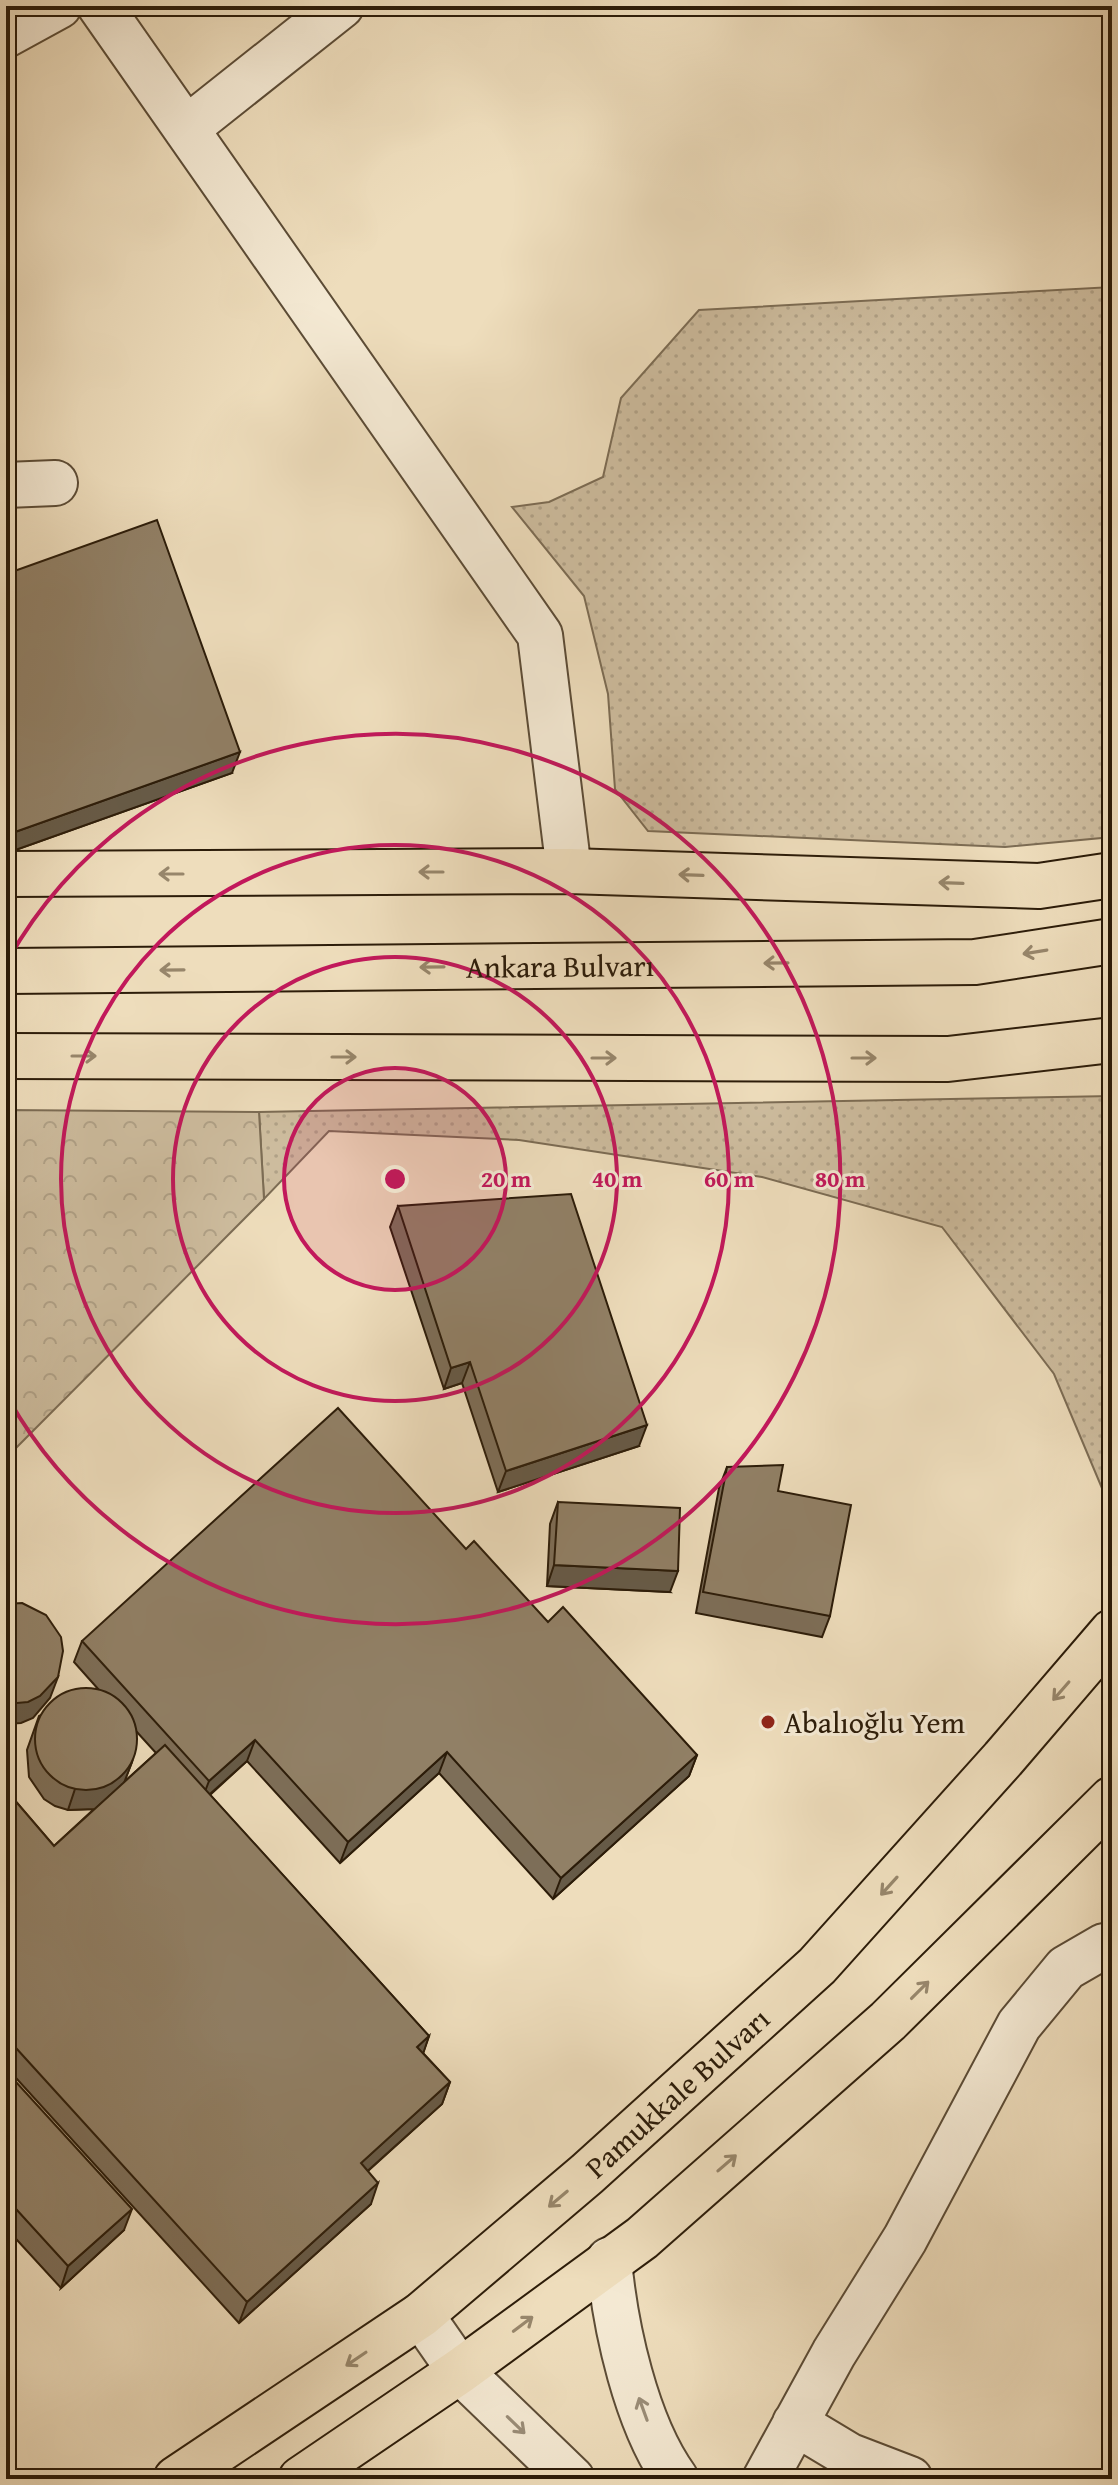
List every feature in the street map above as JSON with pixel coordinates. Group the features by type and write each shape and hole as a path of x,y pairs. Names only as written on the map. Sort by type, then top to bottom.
{"main road":[{"path":"6,874 569,871 1039,886 1112,875"},
{"name":"Ankara Bulvarı","path":"6,971 975,962 1112,941"},
{"path":"6,1056 948,1059 1112,1040"},
{"name":"Pamukkale Bulvarı","path":"176,2479 421,2315 587,2174 817,1966 1112,1632"},
{"path":"301,2479 460,2371 642,2238 888,2021 1112,1799"}],"street":[{"path":"6,35 59,6"},
{"path":"100,6 540,635 569,871"},
{"path":"186,129 341,6"},
{"path":"6,485 55,483"},
{"path":"765,2479 905,2239 1019,2025 1066,1968 1104,1946 1112,1945"},
{"path":"609,2260 614,2313 623,2348 662,2459 676,2479"},
{"path":"421,2315 460,2371 572,2479"},
{"path":"795,2423 850,2456 910,2479"}],"green space":[{"path":"1112,287 1112,837 1005,847 648,831 615,789 608,694 584,596 512,507 549,502 603,477 621,398 699,310"},
{"path":"1112,1096 1112,1512 1054,1374 942,1227 762,1177 519,1140 329,1131 264,1199 259,1112"},
{"path":"6,1110 259,1112 264,1199 6,1458"}],"building":[{"path":"157,520 240,752 15,832 6,806 6,574"},
{"path":"571,1194 647,1425 506,1471 470,1362 451,1368 398,1206"},
{"path":"338,1408 466,1549 474,1541 548,1622 563,1607 697,1755 561,1878 447,1752 348,1842 255,1740 209,1781 82,1641"},
{"path":"783,1465 778,1491 851,1505 830,1616 703,1592 727,1467"},
{"path":"558,1502 680,1508 678,1571 554,1565"},
{"path":"22,1603 46,1615 61,1637 63,1651 58,1677 40,1696 28,1702 6,1704 6,1604"},
{"path":"86,1688 105,1692 122,1703 133,1720 137,1739 133,1758 122,1775 105,1786 86,1790 67,1786 50,1775 39,1758 35,1739 39,1720 50,1703 67,1692"},
{"path":"165,1745 429,2036 417,2047 450,2082 361,2163 378,2183 247,2302 6,2037 6,1790 54,1846"},
{"path":"6,2071 132,2209 68,2266 6,2198"}],"place":[{"name":"Abalıoğlu Yem","path":"768,1722"}]}
